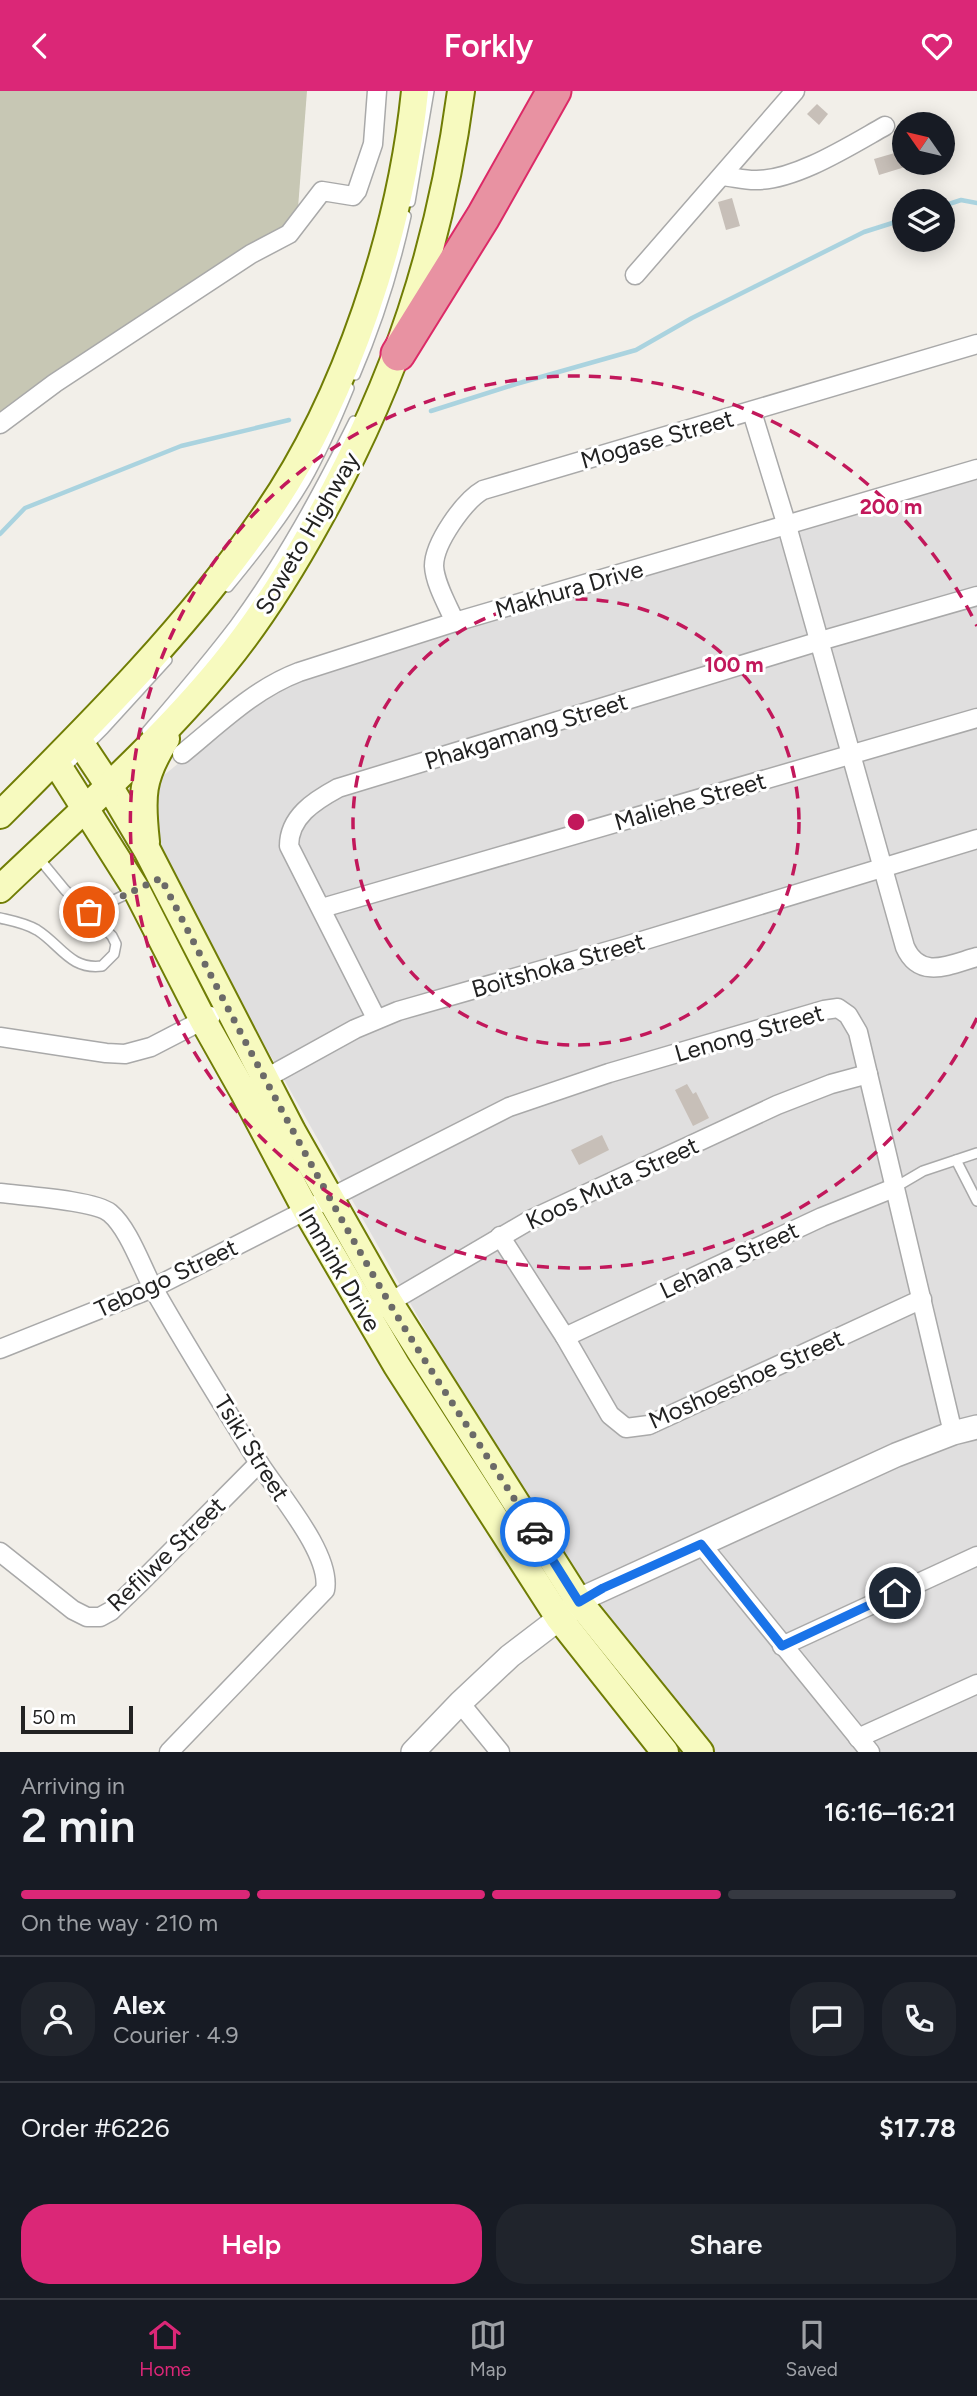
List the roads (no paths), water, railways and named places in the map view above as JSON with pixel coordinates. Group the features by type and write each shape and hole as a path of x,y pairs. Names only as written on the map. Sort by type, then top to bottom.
{"highway":[{"path":"398,354 483,217 554,91"}],"main road":[{"name":"Soweto Highway","path":"0,815 56,771 142,671 267,513 312,439 372,290 399,197 411,132 415,91"},
{"name":"Soweto Highway","path":"0,889 36,855 96,788 195,697 224,664 261,614 304,547 347,470 398,354 433,244 453,154 461,91"},
{"path":"147,850 142,796 145,780 158,752 195,697"},
{"name":"Immink Drive","path":"81,744 136,889 203,1020 254,1085"},
{"name":"Immink Drive","path":"56,771 96,788 147,850 227,1008 254,1085 317,1204 378,1309 404,1378 569,1610 665,1752"},
{"name":"Immink Drive","path":"569,1610 700,1752"}],"street":[{"path":"0,424 55,383 251,254 289,234 322,191 353,196 373,143 377,91"},
{"path":"635,275 795,91"},
{"path":"722,176 755,180 777,177 832,156 885,126"},
{"name":"Mogase Street","path":"455,622 436,577 434,565 445,535 474,496 483,490 977,344"},
{"path":"752,412 820,641 905,947 913,960 928,968 977,957"},
{"name":"Makhura Drive","path":"181,754 250,699 281,679 455,622 977,469"},
{"name":"Phakgamang Street","path":"376,1018 289,846 289,837 297,819 338,788 977,596"},
{"name":"Maliehe Street","path":"322,908 977,718"},
{"name":"Boitshoka Street","path":"254,1085 376,1018 977,839"},
{"path":"0,1037 125,1054 151,1047 227,1008"},
{"name":"Lenong Street","path":"317,1204 509,1107 535,1097 838,1008 854,1023 868,1074 953,1433"},
{"name":"Koos Muta Street","path":"378,1309 500,1236 777,1105 831,1084 868,1074"},
{"name":"Lehana Street","path":"565,1337 822,1217 894,1188"},
{"name":"Tsiki Street","path":"0,1192 94,1205 104,1209 118,1221 153,1288 259,1463 316,1548 326,1571 325,1590 169,1752"},
{"name":"Tebogo Street","path":"0,1349 153,1288 317,1204"},
{"name":"Moshoeshoe Street","path":"500,1236 565,1337 610,1415 626,1428 649,1425 922,1299"},
{"path":"413,1752 510,1656 569,1610 603,1588 896,1455 953,1433 977,1427"},
{"name":"Refilwe Street","path":"0,1552 73,1610 87,1616 100,1617 111,1611 131,1592 259,1463"},
{"path":"701,1544 870,1752"},
{"path":"782,1646 977,1556"},
{"path":"858,1738 977,1684"},
{"path":"460,1703 500,1752"}],"lane":[{"name":"Soweto Highway","path":"220,597 252,558 304,483 360,365 397,256 416,173 429,91"},
{"name":"Soweto Highway","path":"137,742 201,668 267,576 297,529 359,410"},
{"name":"Soweto Highway","path":"81,744 171,655"},
{"name":"Soweto Highway","path":"0,876 96,788"},
{"path":"0,918 23,923 39,931 78,965 90,968 102,966 114,954 116,944 112,936 65,890 36,855"},
{"path":"89,912 161,878"},
{"path":"894,1188 923,1171 977,1153"},
{"path":"956,1160 977,1201"}],"waterway":[{"path":"955,202 961,200 977,203"},
{"path":"431,411 636,350 692,318 864,232 892,223"},
{"path":"0,534 25,508 181,446 289,420"}]}
